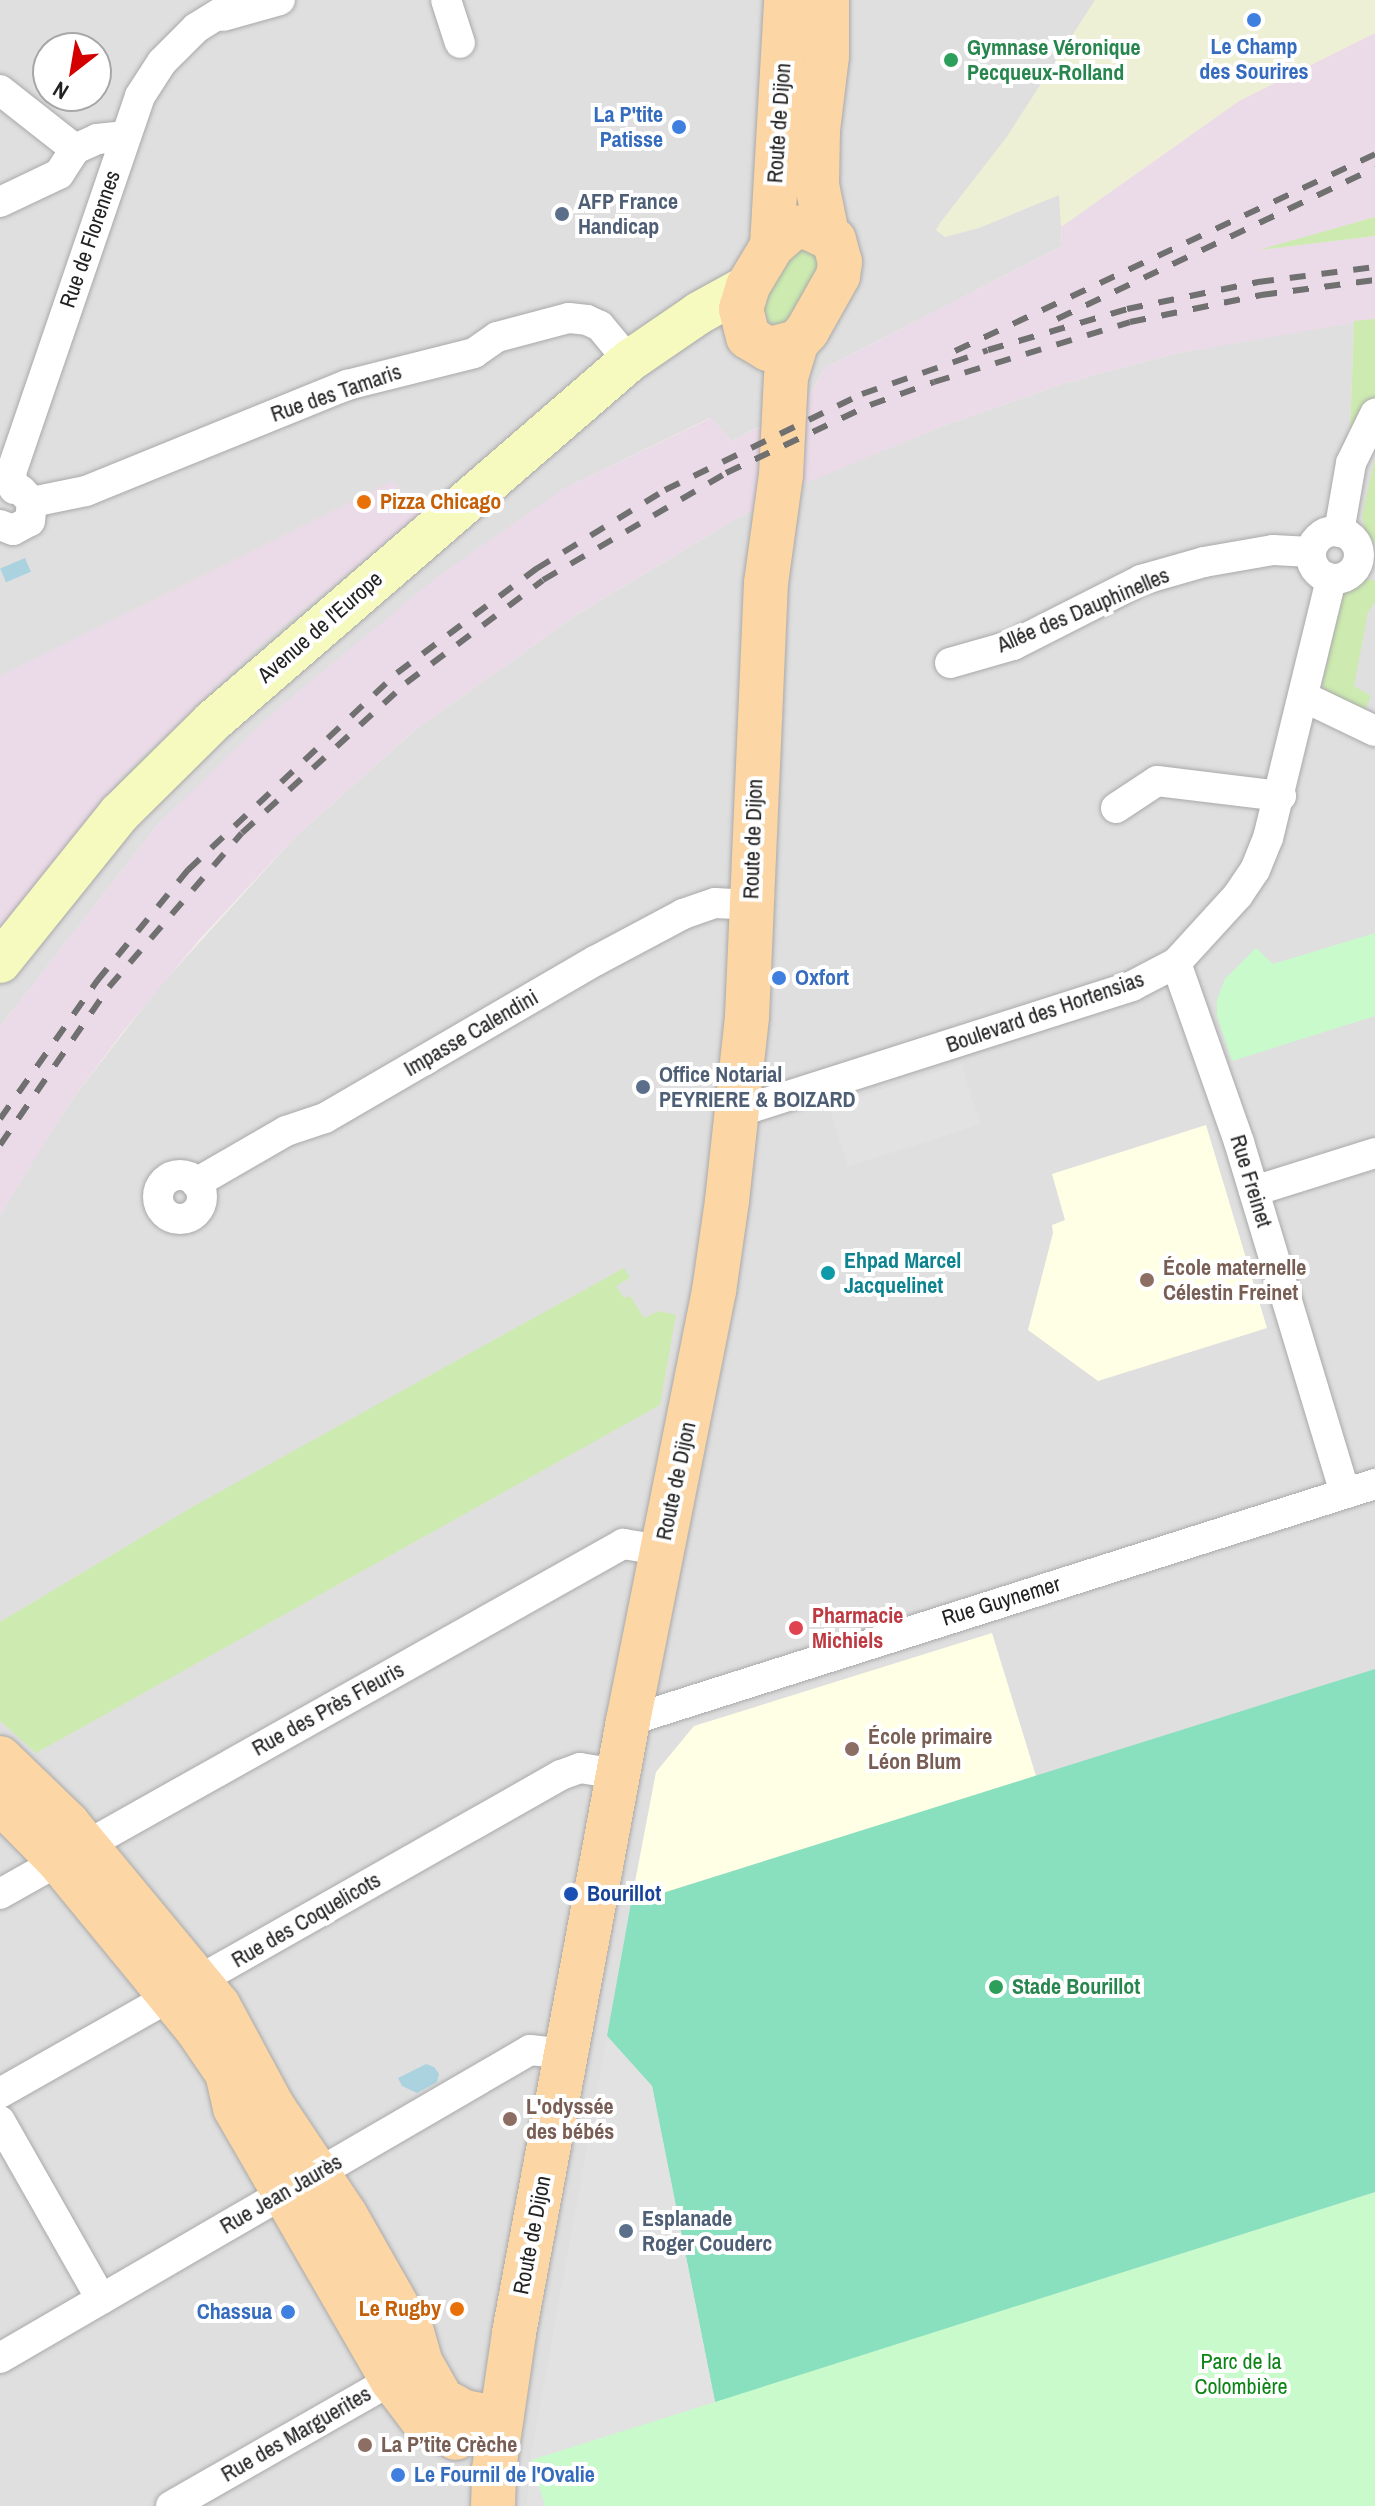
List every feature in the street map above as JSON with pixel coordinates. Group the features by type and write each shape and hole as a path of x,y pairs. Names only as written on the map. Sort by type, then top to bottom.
{"main road":[{"name":"Route de Dijon","path":"772,246 786,0"},
{"name":"Route de Dijon","path":"827,0 829,24 818,130 817,185 827,234"},
{"path":"676,330 751,340 768,349 797,342 820,312 838,276 838,250 827,234 807,227 793,228 772,246 748,286 741,309 751,340"},
{"name":"Avenue de l'Europe","path":"0,962 120,813 213,721 629,361 699,313 748,286"},
{"name":"Route de Dijon","path":"751,340 759,393 756,475 770,533"},
{"name":"Route de Dijon","path":"493,2506 499,2432 514,2333 628,1721 714,1291 738,1112 770,533 781,475 786,377 797,342"},
{"path":"0,1758 184,1989 237,2035 273,2107 302,2182 412,2332 406,2371 452,2408 499,2432"},
{"path":"0,1801 73,1853"}],"street":[{"name":"Rue de Florennes","path":"16,495 11,473 140,96 162,62 196,28 229,9 280,0"},
{"path":"446,0 460,43"},
{"path":"0,90 103,199"},
{"path":"0,202 67,162 97,139 126,136"},
{"name":"Rue des Tamaris","path":"16,495 86,491 347,385 474,353 497,337 569,318 587,320 600,326 629,361"},
{"path":"1339,532 1351,463 1375,414"},
{"path":"0,525 13,530 25,526 33,515 16,495"},
{"path":"1339,532 1356,545 1367,562 1352,573 1331,579 1316,571 1311,552 1319,537 1339,532"},
{"name":"Allée des Dauphinelles","path":"950,663 1013,645 1141,580 1204,562 1259,552 1311,552"},
{"name":"Boulevard des Hortensias","path":"738,1112 1121,990 1176,963 1209,931 1255,870 1281,796 1331,579"},
{"path":"1304,697 1375,731"},
{"path":"1116,808 1157,781 1281,796"},
{"name":"Impasse Calendini","path":"196,1183 286,1131 325,1118 595,961 683,914 715,903 751,905"},
{"name":"Rue Freinet","path":"1176,963 1254,1191 1345,1493"},
{"path":"1254,1191 1375,1153"},
{"name":"Rue Guynemer","path":"628,1721 1375,1484"},
{"name":"Rue des Près Fleuris","path":"0,1894 623,1544 661,1550"},
{"name":"Rue des Coquelicots","path":"0,2093 561,1775 580,1768 618,1774"},
{"name":"Rue Jean Jaurès","path":"0,2358 530,2050 567,2054"},
{"path":"0,2121 101,2299"},
{"name":"Rue des Marguerites","path":"171,2506 406,2371"}],"shaded area":[{"path":"0,0 1375,0 1375,33 1239,101 1061,227 1062,246 825,368 805,403 732,441 710,418 565,488 159,823 0,1027"},
{"path":"1095,0 1375,0 1375,33 1239,101 1061,227 1059,195 979,228 945,237 936,230 940,223 1006,138"},
{"path":"1375,33 1375,217 1266,249 1375,236 1375,319 1173,354 1062,384 940,427 808,482 732,521 579,613 415,730 295,837 200,939 123,1032 70,1102 0,1215 0,1027 159,823 274,712 441,574 565,488 711,418 732,441 805,404 825,368 1062,246 1061,227 1239,101"},
{"path":"1354,321 1350,433 1375,439 1375,2506 0,2506 0,1215 37,1154 70,1102 159,987 295,837 415,730 579,613 732,521 808,481 940,427 1062,384 1173,354"},
{"path":"393,481 419,514 259,646 122,776 0,931 0,676"},
{"path":"961,1064 980,1124 848,1167 829,1107"},
{"name":"École maternelle Célestin Freinet","path":"1206,1125 1267,1328 1098,1381 1028,1330 1053,1233 1052,1225 1065,1220 1052,1174"},
{"name":"École primaire Léon Blum","path":"992,1633 1036,1776 631,1903 656,1772 694,1726"},
{"name":"Esplanade Roger Couderc","path":"607,2036 652,2086 715,2402 531,2460 545,2506 527,2506 530,2460"}],"green space":[{"path":"1375,217 1375,236 1259,250"},
{"path":"795,248 814,250 819,261 812,286 789,322 780,325 769,322 764,311 766,298"},
{"path":"1375,319 1375,439 1350,433 1354,321"},
{"path":"1375,458 1375,544 1366,533 1362,516"},
{"path":"1369,579 1375,581 1375,602 1368,612 1354,686 1371,696 1364,712 1331,695 1322,686 1341,595 1351,584"},
{"path":"1375,933 1375,1016 1232,1061 1217,1016 1217,1000 1225,979 1256,948 1273,964"},
{"path":"624,1268 630,1278 616,1286 624,1298 630,1296 644,1318 659,1311 676,1315 660,1405 36,1753 0,1721 0,1622 194,1506"},
{"name":"Stade Bourillot","path":"1375,1669 1375,2192 715,2402 652,2086 607,2036 631,1903"},
{"name":"Parc de la Colombière","path":"1375,2192 1375,2506 545,2506 530,2460"}],"water":[{"path":"25,558 31,572 6,582 0,569"},
{"path":"426,2064 434,2067 439,2074 437,2082 417,2093 402,2086 398,2078"}],"railway":[{"path":"955,351 1375,154"},
{"path":"1057,319 1375,168"},
{"path":"0,1119 97,981 188,870 397,673 536,569 665,490 862,394 988,350 1127,309 1258,282 1375,267"},
{"path":"0,1145 109,987 242,833 406,683 543,580 726,473 870,405 934,382 1130,322 1261,295 1375,280"}],"place":[{"name":"Le Champ des Sourires","path":"1254,20"},
{"name":"Gymnase Véronique Pecqueux-Rolland","path":"951,60"},
{"name":"La P'tite Patisse","path":"679,127"},
{"name":"AFP France Handicap","path":"562,214"},
{"name":"Pizza Chicago","path":"364,502"},
{"name":"Oxfort","path":"779,978"},
{"name":"Office Notarial PEYRIERE & BOIZARD","path":"643,1087"},
{"name":"Ehpad Marcel Jacquelinet","path":"828,1273"},
{"name":"École maternelle Célestin Freinet","path":"1147,1280"},
{"name":"Pharmacie Michiels","path":"796,1628"},
{"name":"École primaire Léon Blum","path":"852,1749"},
{"name":"Bourillot","path":"571,1894"},
{"name":"Stade Bourillot","path":"996,1987"},
{"name":"L'odyssée des bébés","path":"510,2119"},
{"name":"Esplanade Roger Couderc","path":"626,2231"},
{"name":"Le Rugby","path":"457,2309"},
{"name":"Chassua","path":"288,2312"},
{"name":"La P’tite Crèche","path":"365,2445"},
{"name":"Le Fournil de l'Ovalie","path":"398,2475"}]}
